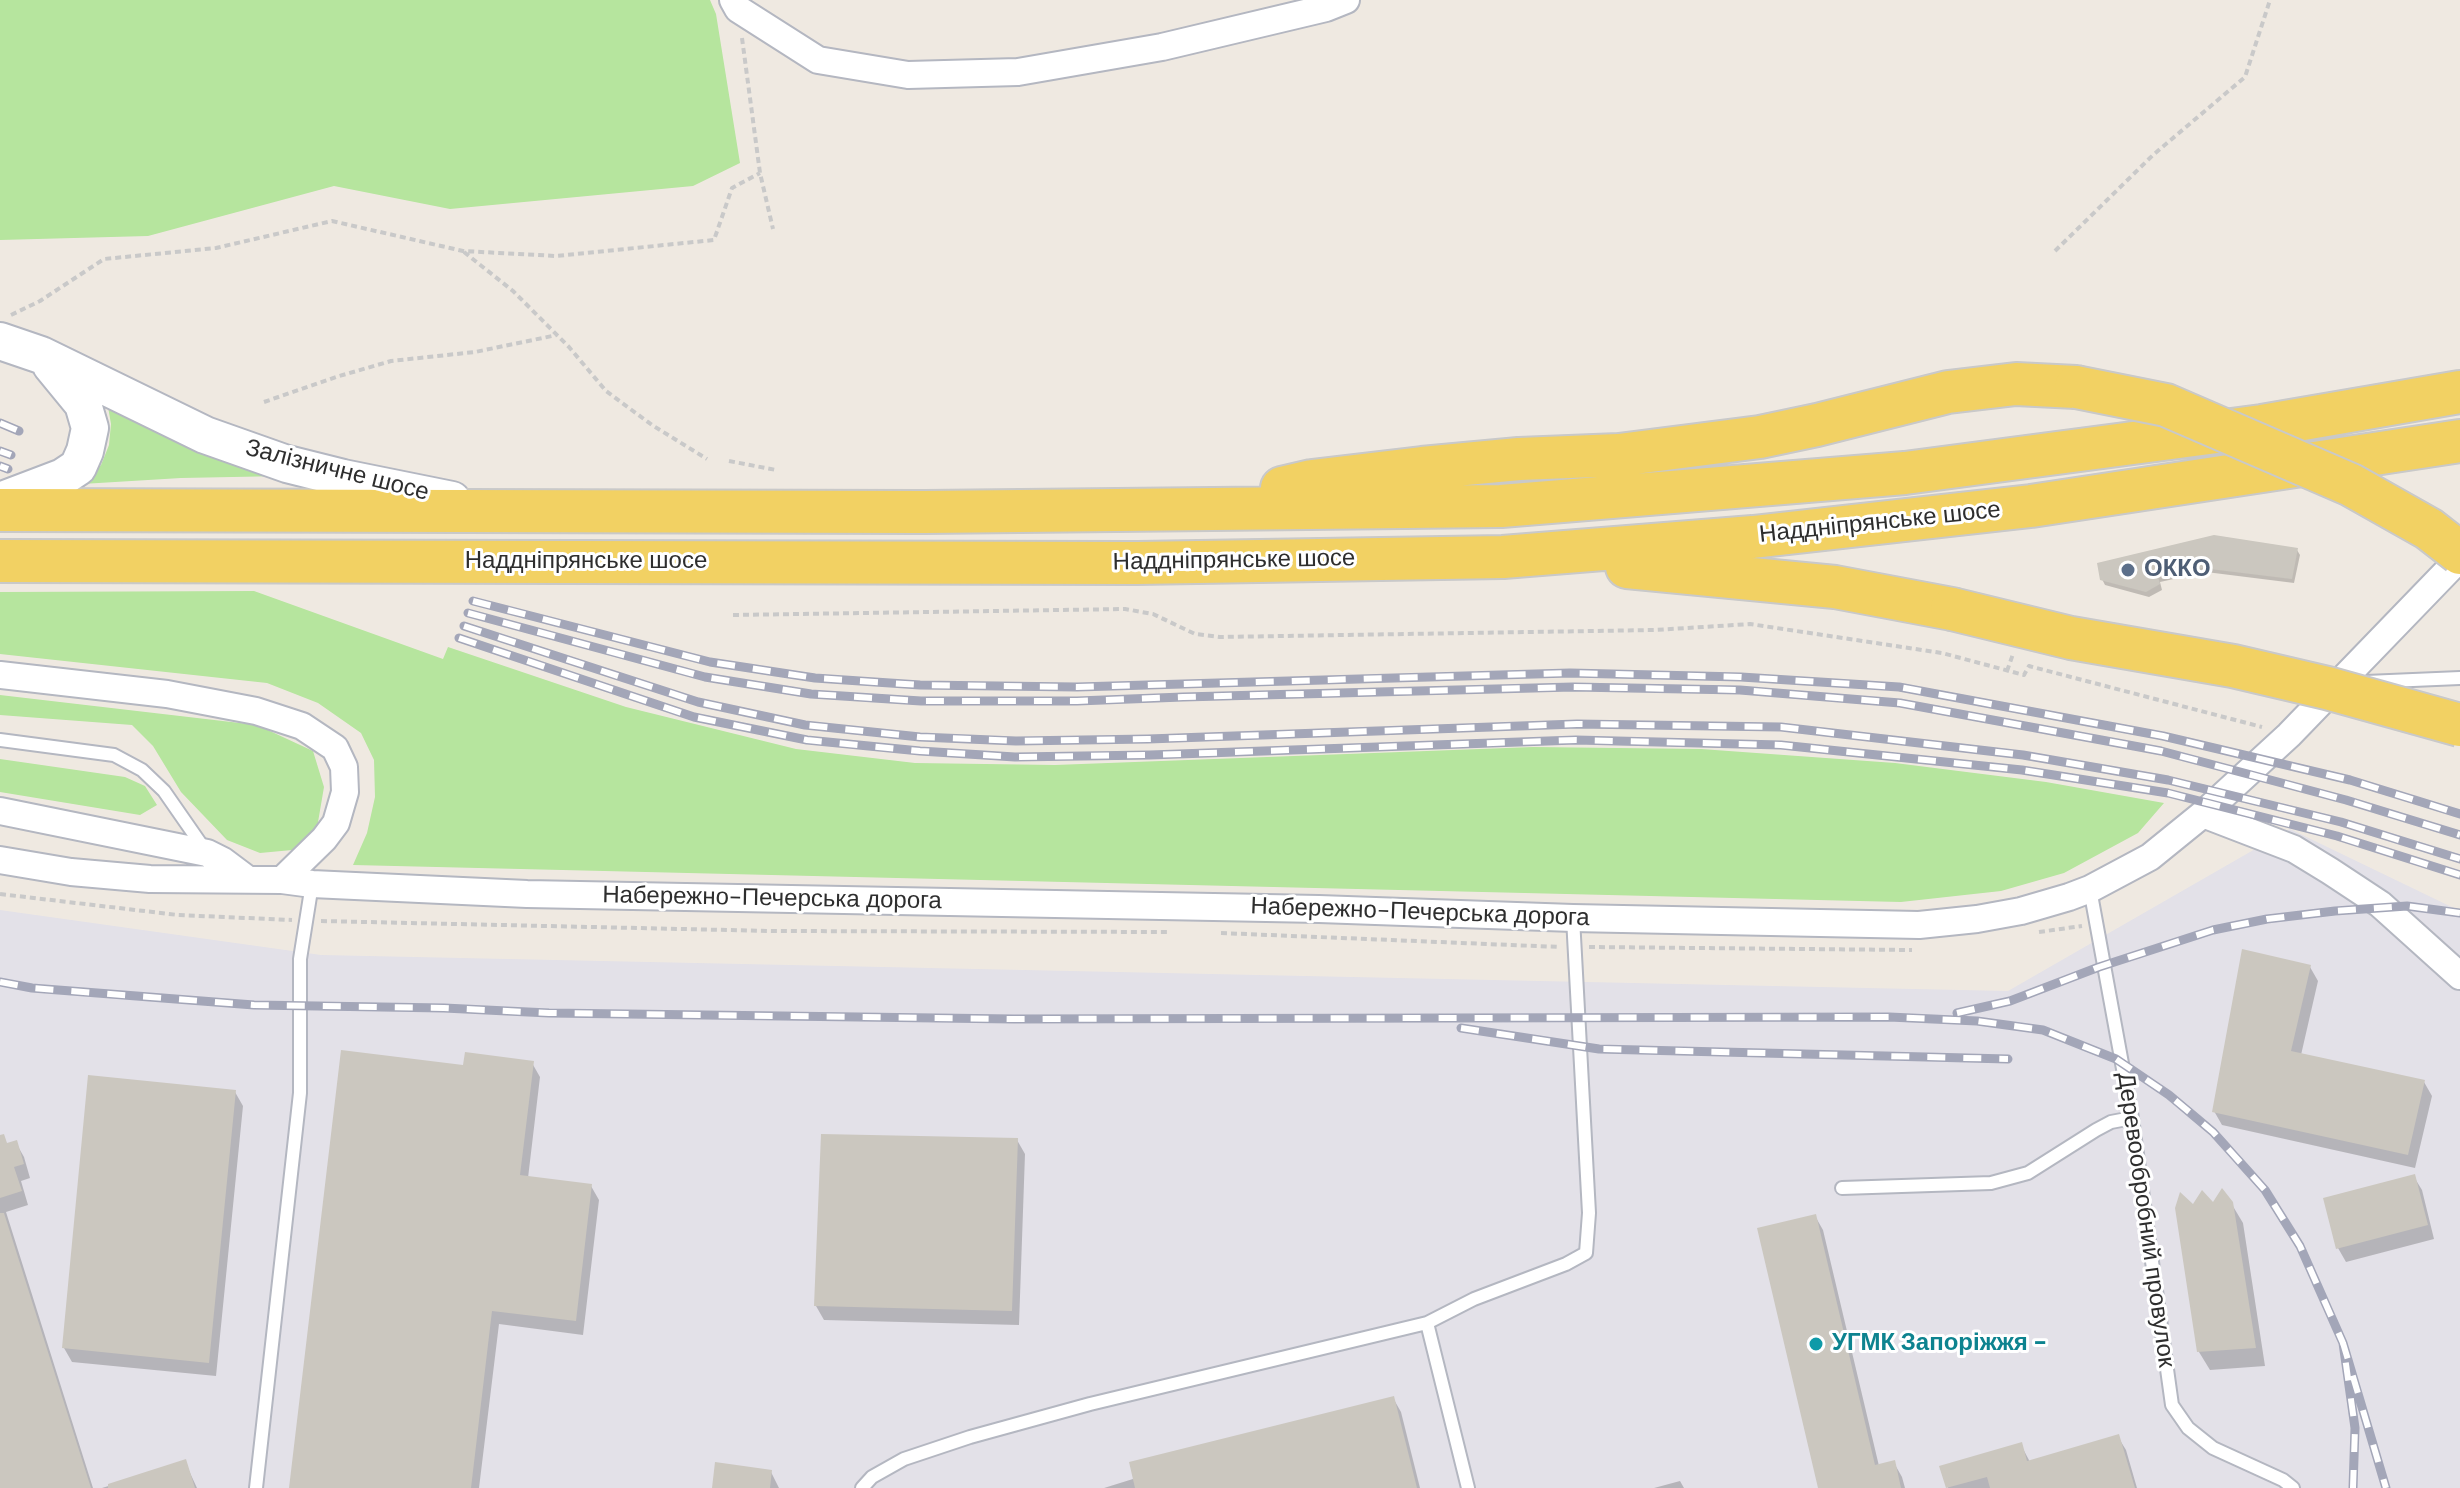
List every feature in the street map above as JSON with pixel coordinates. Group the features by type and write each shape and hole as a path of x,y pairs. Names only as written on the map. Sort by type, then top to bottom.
{"main road":[{"path":"1179,510 1312,481 1519,459 1619,455 1760,437 1948,392 2016,384 2076,387 2166,405 2351,485 2429,529 2460,556"},
{"name":"Наддніпрянське шосе","path":"0,510 924,512 1501,506 1905,473 2262,426 2460,392"},
{"name":"Наддніпрянське шосе","path":"0,561 1153,563 1503,557 1753,537 2031,506 2460,441"},
{"path":"1503,557 1835,587 1952,609 2071,638 2233,666 2460,725"}],"street":[{"path":"736,5 818,60 908,75 1018,72 1162,47 1326,8 1346,0"},
{"name":"Залізничне шосе","path":"0,341 41,355 205,435 273,459 343,478 508,511"},
{"path":"0,501 63,477 78,467 85,451 90,428 83,404 41,355"},
{"name":"Набережно-Печерська дорога","path":"0,860 71,872 150,879 282,880 527,894 1319,909 1919,925 2021,911 2090,889 2150,857 2203,814 2289,735 2460,556"},
{"path":"0,675 167,694 256,711 302,726 335,748 344,767 345,792 336,823 282,880"},
{"path":"0,811 207,853 247,879"},
{"path":"2203,814 2294,849 2330,871 2380,904 2460,976"}],"lane":[{"path":"2339,684 2460,678"},
{"path":"0,740 114,755 142,770 164,791 207,853"},
{"path":"256,1488 300,1093 300,959 312,884"},
{"name":"Деревообробний провулок","path":"2090,889 2132,1118 2172,1405 2188,1428 2213,1448 2283,1480 2293,1488"},
{"path":"862,1488 872,1477 904,1459 970,1437 1090,1404 1427,1323 1474,1299 1566,1264 1586,1253 1589,1213 1573,918"},
{"path":"1842,1188 1991,1183 2028,1173 2111,1122 2132,1118"},
{"path":"1427,1323 1468,1488"}],"path":[{"path":"2055,251 2153,155 2245,77 2270,0"},
{"path":"736,5 760,173 773,229"},
{"path":"0,320 40,301 104,259 216,248 332,221 463,251 556,256 714,240 732,188 760,173"},
{"path":"463,251 513,291 558,335 606,391 652,425 707,459"},
{"path":"264,402 391,361 475,352 558,335"},
{"path":"729,461 776,470"},
{"path":"733,615 1125,609 1153,614 1195,634 1220,637 1654,630 1750,624 1942,653 2024,675 2029,666 2289,735"},
{"path":"0,894 178,915 306,921 772,931 1169,932"},
{"path":"2031,933 2096,923"},
{"path":"1216,933 1574,947 1919,949"}],"shaded area":[{"path":"2290,829 2460,911 2460,1488 0,1488 0,910 321,955 2008,991"}],"green space":[{"path":"0,0 710,0 716,14 740,163 693,186 450,209 334,186 148,236 0,240"},
{"path":"107,401 284,476 82,484 101,465 109,445 111,424"},
{"path":"254,591 443,659 448,647 626,707 796,749 915,763 1055,765 1533,747 1701,749 1895,763 2046,782 2164,803 2138,833 2064,873 2001,891 1901,902 353,865 367,833 375,797 374,760 361,733 318,703 267,683 0,654 0,592"},
{"path":"0,695 257,725 313,751 324,787 317,828 292,850 260,853 227,840 181,792 153,746 132,725 0,715"},
{"path":"0,759 125,777 145,786 157,805 140,815 0,792"}],"building":[{"path":"2214,535 2298,548 2292,579 2202,568 2158,577 2160,584 2146,592 2100,580 2097,563"},
{"path":"2242,949 2311,965 2291,1051 2425,1080 2408,1155 2212,1112"},
{"path":"341,1050 463,1065 465,1052 534,1061 520,1175 592,1184 576,1321 492,1311 471,1488 289,1488"},
{"path":"88,1075 236,1090 209,1363 62,1348"},
{"path":"4,1134 7,1143 17,1140 24,1164 14,1167 22,1191 0,1198 0,1135"},
{"path":"821,1134 1018,1138 1012,1311 814,1306"},
{"path":"2415,1174 2428,1225 2336,1249 2323,1198"},
{"path":"2222,1188 2233,1202 2256,1348 2197,1352 2175,1208 2180,1192 2193,1204 2202,1190 2213,1202"},
{"path":"0,1213 4,1213 91,1488 0,1488"},
{"name":"УГМК Запоріжжя -","path":"1816,1214 1875,1465 1895,1460 1901,1488 1818,1488 1757,1228"},
{"path":"1394,1396 1417,1488 1135,1488 1129,1462"},
{"path":"2119,1434 2135,1488 1990,1488 1987,1477 1946,1488 1939,1466 2022,1442 2027,1461"},
{"path":"186,1459 195,1488 108,1488 108,1484"},
{"path":"715,1462 772,1470 770,1488 712,1488"}],"railway":[{"path":"0,423 19,431"},
{"path":"0,451 11,455"},
{"path":"0,466 8,469"},
{"path":"473,601 710,662 815,678 920,685 1077,687 1570,673 1741,677 1899,687 2163,736 2350,780 2460,814"},
{"path":"468,613 705,677 811,694 921,701 1077,701 1573,687 1740,690 1900,703 2161,751 2346,800 2460,835"},
{"path":"464,626 698,702 805,725 920,737 1016,741 1577,724 1781,727 2023,755 2168,780 2341,822 2460,859"},
{"path":"459,638 694,717 807,740 1015,757 1576,740 1781,745 2022,770 2168,793 2337,836 2460,875"},
{"path":"1957,1013 2010,1001 2099,967 2213,930 2267,919 2407,906 2460,913"},
{"path":"0,982 32,988 254,1005 549,1013 1014,1019 1889,1017 1977,1021 2043,1030 2116,1059 2169,1095 2213,1132 2265,1190 2300,1246 2343,1343"},
{"path":"1461,1028 1599,1049 2008,1059"},
{"path":"2353,1488 2355,1428 2343,1343 2386,1488"}],"place":[{"name":"ОККО","path":"2128,570"},
{"name":"УГМК Запоріжжя -","path":"1816,1344"}]}
